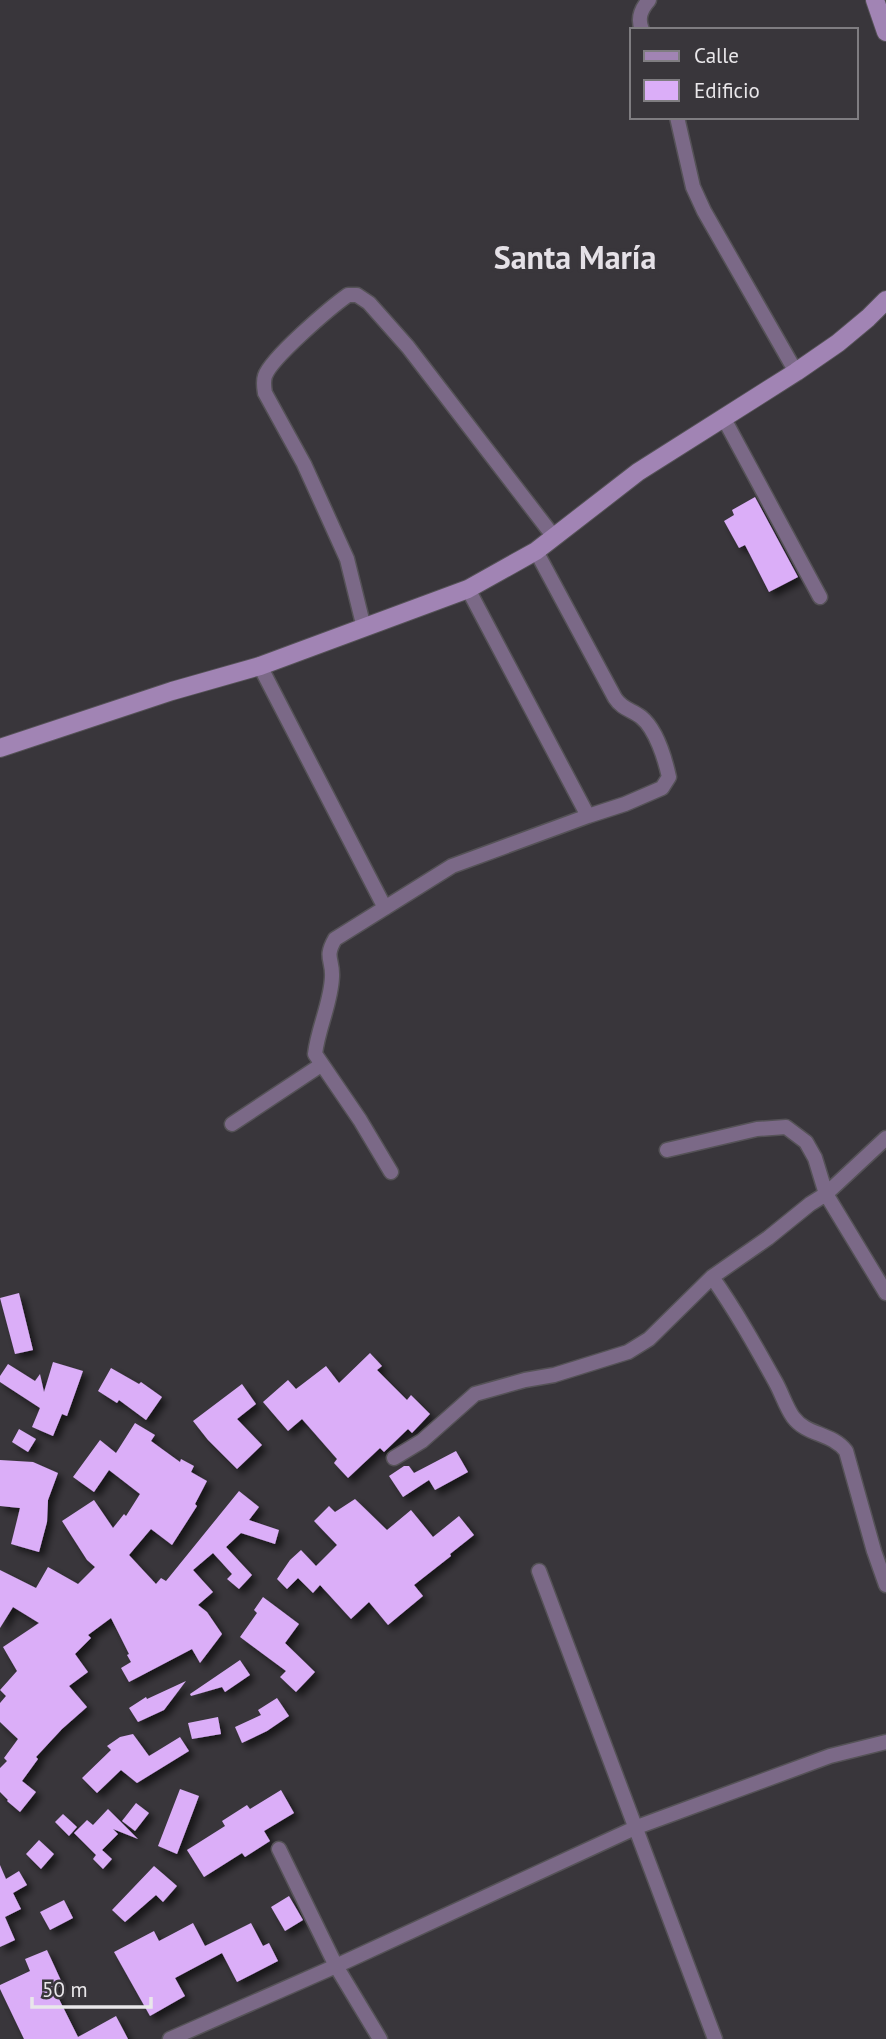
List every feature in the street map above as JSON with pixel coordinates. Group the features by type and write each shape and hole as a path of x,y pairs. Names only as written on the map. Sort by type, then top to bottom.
{"street":[{"path":"641,28 639,23 641,8 649,0"},
{"path":"875,0 886,32"},
{"path":"677,119 698,199 796,372"},
{"path":"364,628 347,559 304,464 265,393 263,384 265,374 277,359 307,329 348,295 357,295 369,303 408,347 554,537"},
{"path":"0,748 172,691 260,666 468,589 536,551 638,472 838,343 886,300"},
{"path":"723,417 820,597"},
{"path":"391,1172 315,1054 317,1035 330,995 332,975 329,949 335,939 452,866 625,804 662,788 669,777 661,750 645,720 624,708 615,698 536,551"},
{"path":"468,589 588,816"},
{"path":"260,666 385,908"},
{"path":"232,1124 321,1065"},
{"path":"667,1150 757,1129 786,1126 806,1142 816,1158 826,1194 886,1293"},
{"path":"394,1458 422,1441 475,1394 554,1375 628,1352 649,1339 712,1277 826,1194 886,1138"},
{"path":"712,1277 738,1315 792,1416 802,1426 838,1441 846,1451 886,1585"},
{"path":"538,1571 715,2039"},
{"path":"170,2039 336,1966 636,1827 830,1756 886,1742"},
{"path":"279,1849 336,1966 380,2039"}],"building":[{"path":"755,497 798,577 769,592 745,545 739,548 724,521 734,515 732,510"},
{"path":"19,1293 33,1350 15,1354 0,1298"},
{"path":"370,1353 382,1366 377,1370 407,1400 411,1395 430,1414 412,1433 408,1429 384,1452 380,1448 348,1478 334,1463 337,1459 302,1419 288,1431 263,1402 288,1380 296,1389 326,1366 339,1383"},
{"path":"53,1362 83,1371 67,1416 62,1414 53,1436 32,1427 40,1408 0,1382 0,1376 8,1364 35,1381 40,1374 44,1392"},
{"path":"111,1368 139,1384 141,1382 162,1397 146,1420 119,1400 117,1403 98,1391"},
{"path":"242,1384 256,1404 237,1419 262,1445 237,1469 193,1421"},
{"path":"135,1423 155,1435 151,1441 180,1462 181,1459 194,1466 191,1472 207,1481 195,1504 197,1506 172,1545 151,1529 129,1555 156,1584 161,1578 166,1581 239,1491 259,1507 249,1520 279,1530 275,1544 241,1533 226,1547 252,1575 239,1589 227,1579 232,1574 213,1553 193,1570 213,1592 198,1605 207,1612 222,1634 200,1663 192,1649 129,1682 121,1668 131,1662 127,1655 129,1654 111,1618 88,1635 91,1638 75,1654 88,1672 69,1686 87,1707 36,1757 38,1759 22,1781 36,1792 20,1812 0,1792 0,1768 7,1761 4,1758 18,1739 0,1722 0,1703 6,1696 0,1690 17,1671 3,1647 39,1623 13,1607 0,1628 0,1570 36,1588 48,1567 78,1584 95,1567 87,1560 62,1521 94,1500 113,1528 124,1514 126,1516 140,1494 109,1470 94,1492 73,1477 100,1440 116,1453"},
{"path":"19,1429 36,1439 28,1452 12,1442"},
{"path":"456,1451 468,1472 435,1490 429,1480 403,1497 389,1476 404,1466 409,1466 414,1473"},
{"path":"0,1460 33,1462 58,1473 48,1500 47,1522 39,1552 11,1544 20,1508 0,1506"},
{"path":"355,1499 387,1530 411,1510 433,1537 459,1516 474,1535 414,1585 423,1596 388,1625 369,1602 351,1619 320,1585 313,1593 298,1578 287,1589 277,1579 301,1550 316,1566 337,1545 314,1521 329,1506 335,1512"},
{"path":"263,1597 299,1624 285,1643 315,1672 296,1692 280,1677 286,1671 240,1637 257,1613 254,1610"},
{"path":"240,1660 250,1675 225,1692 222,1687 191,1696 190,1694"},
{"path":"186,1681 164,1710 138,1722 129,1708 146,1697 147,1699"},
{"path":"277,1698 289,1716 242,1743 235,1727 261,1715 258,1710"},
{"path":"218,1717 221,1734 192,1739 188,1723"},
{"path":"133,1734 149,1756 180,1737 189,1751 137,1783 121,1770 97,1793 82,1778 111,1750 107,1746 120,1737"},
{"path":"180,1789 199,1796 177,1854 158,1846"},
{"path":"281,1790 294,1813 264,1831 270,1841 245,1857 242,1853 204,1877 187,1850 225,1826 222,1821 247,1805 250,1809"},
{"path":"136,1803 149,1813 135,1831 122,1821"},
{"path":"108,1809 138,1839 113,1829 118,1834 102,1850 112,1859 103,1869 93,1859 96,1855 74,1833 87,1820 93,1825"},
{"path":"63,1814 77,1827 69,1836 55,1822"},
{"path":"39,1840 54,1854 41,1869 26,1854"},
{"path":"0,1865 6,1879 19,1871 27,1885 13,1893 21,1909 5,1917 15,1940 0,1947"},
{"path":"154,1866 177,1886 163,1902 156,1895 125,1922 112,1910"},
{"path":"289,1896 303,1920 285,1931 271,1907"},
{"path":"64,1900 73,1918 50,1930 40,1912"},
{"path":"193,1923 205,1946 251,1923 263,1946 269,1943 278,1961 237,1982 222,1953 175,1978 185,1996 150,2016 114,1952 154,1931 159,1941"},
{"path":"47,1950 63,1985 54,1989 78,2037 116,2016 128,2039 24,2039 0,1985 30,1971 25,1959"}],"district":[{"name":"Santa María","path":"575,258"}]}
